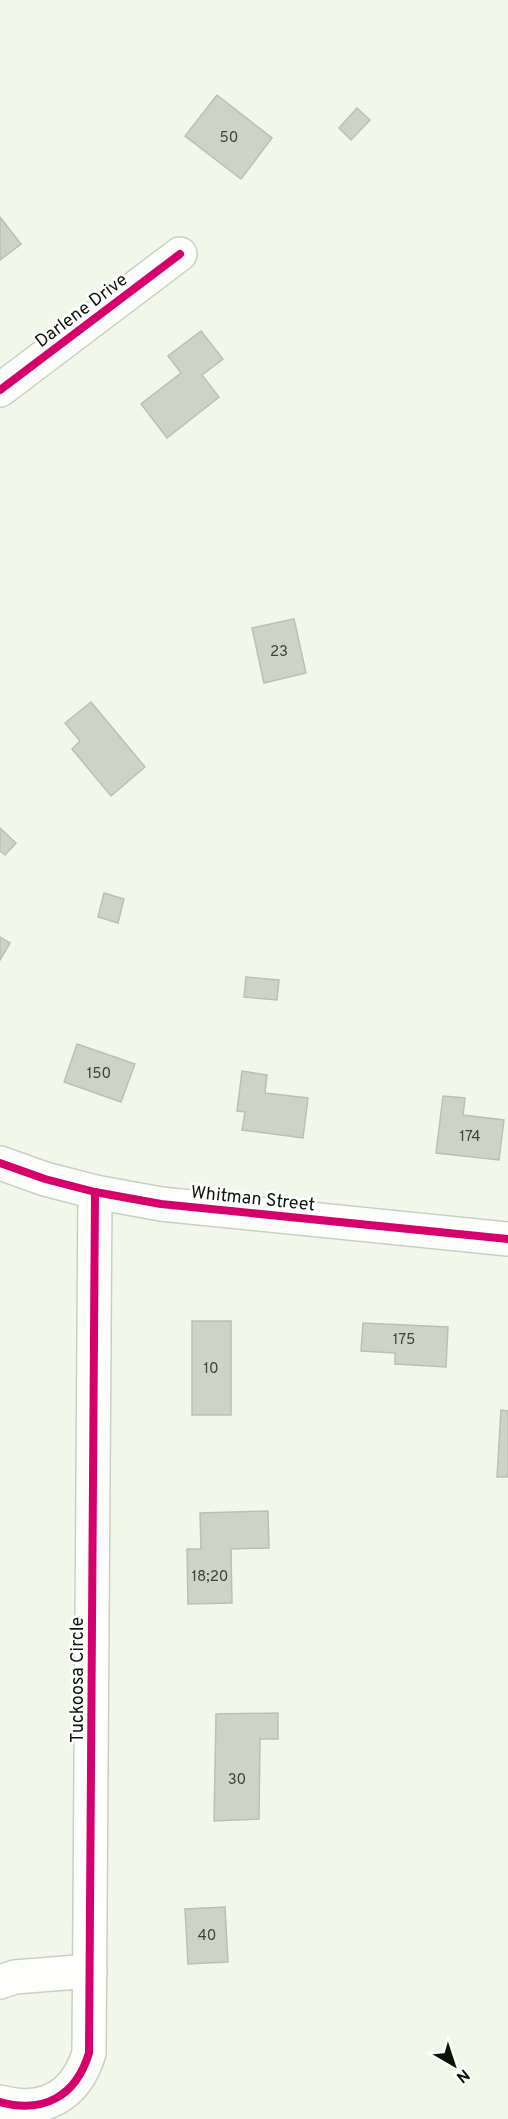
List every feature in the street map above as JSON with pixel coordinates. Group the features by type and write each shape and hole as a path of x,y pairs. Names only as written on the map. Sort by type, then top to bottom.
{"street":[{"name":"Darlene Drive","path":"0,390 180,254"},
{"name":"Whitman Street","path":"0,1163 45,1179 95,1192 161,1204 508,1239"},
{"name":"Tuckoosa Circle","path":"0,2102 27,2107 42,2104 62,2095 78,2079 89,2053 95,1192"},
{"path":"0,1982 15,1977 90,1971"}],"building":[{"path":"217,95 272,138 241,179 185,136"},
{"path":"357,108 370,120 351,140 339,128"},
{"path":"0,217 21,244 0,260"},
{"path":"201,331 223,359 202,375 219,397 167,438 141,404 181,373 168,356"},
{"path":"294,619 306,673 264,683 252,628"},
{"path":"91,702 145,767 111,796 72,749 80,741 65,723"},
{"path":"0,828 16,843 5,855 0,851"},
{"path":"104,893 124,899 118,923 98,917"},
{"path":"0,937 10,943 0,960"},
{"path":"246,977 279,980 277,1000 244,997"},
{"path":"77,1044 135,1064 121,1102 64,1082"},
{"path":"242,1071 267,1075 265,1093 308,1098 303,1138 242,1130 245,1112 237,1111"},
{"path":"443,1096 465,1098 463,1115 504,1120 499,1160 436,1153"},
{"path":"192,1321 231,1321 231,1415 192,1415"},
{"path":"363,1323 448,1327 446,1367 395,1364 395,1353 361,1351"},
{"path":"501,1410 508,1411 508,1477 497,1477"},
{"path":"268,1511 269,1548 231,1549 232,1603 188,1604 187,1549 201,1549 200,1513"},
{"path":"278,1713 278,1739 260,1739 259,1819 214,1821 216,1714"},
{"path":"225,1907 228,1962 188,1964 185,1909"}],"cycle path":[{"path":"0,390 180,254"},
{"path":"0,1163 45,1179 95,1192 161,1204 508,1239"},
{"path":"0,2102 31,2105 56,2098 67,2091 76,2080 89,2053 95,1192"}]}
